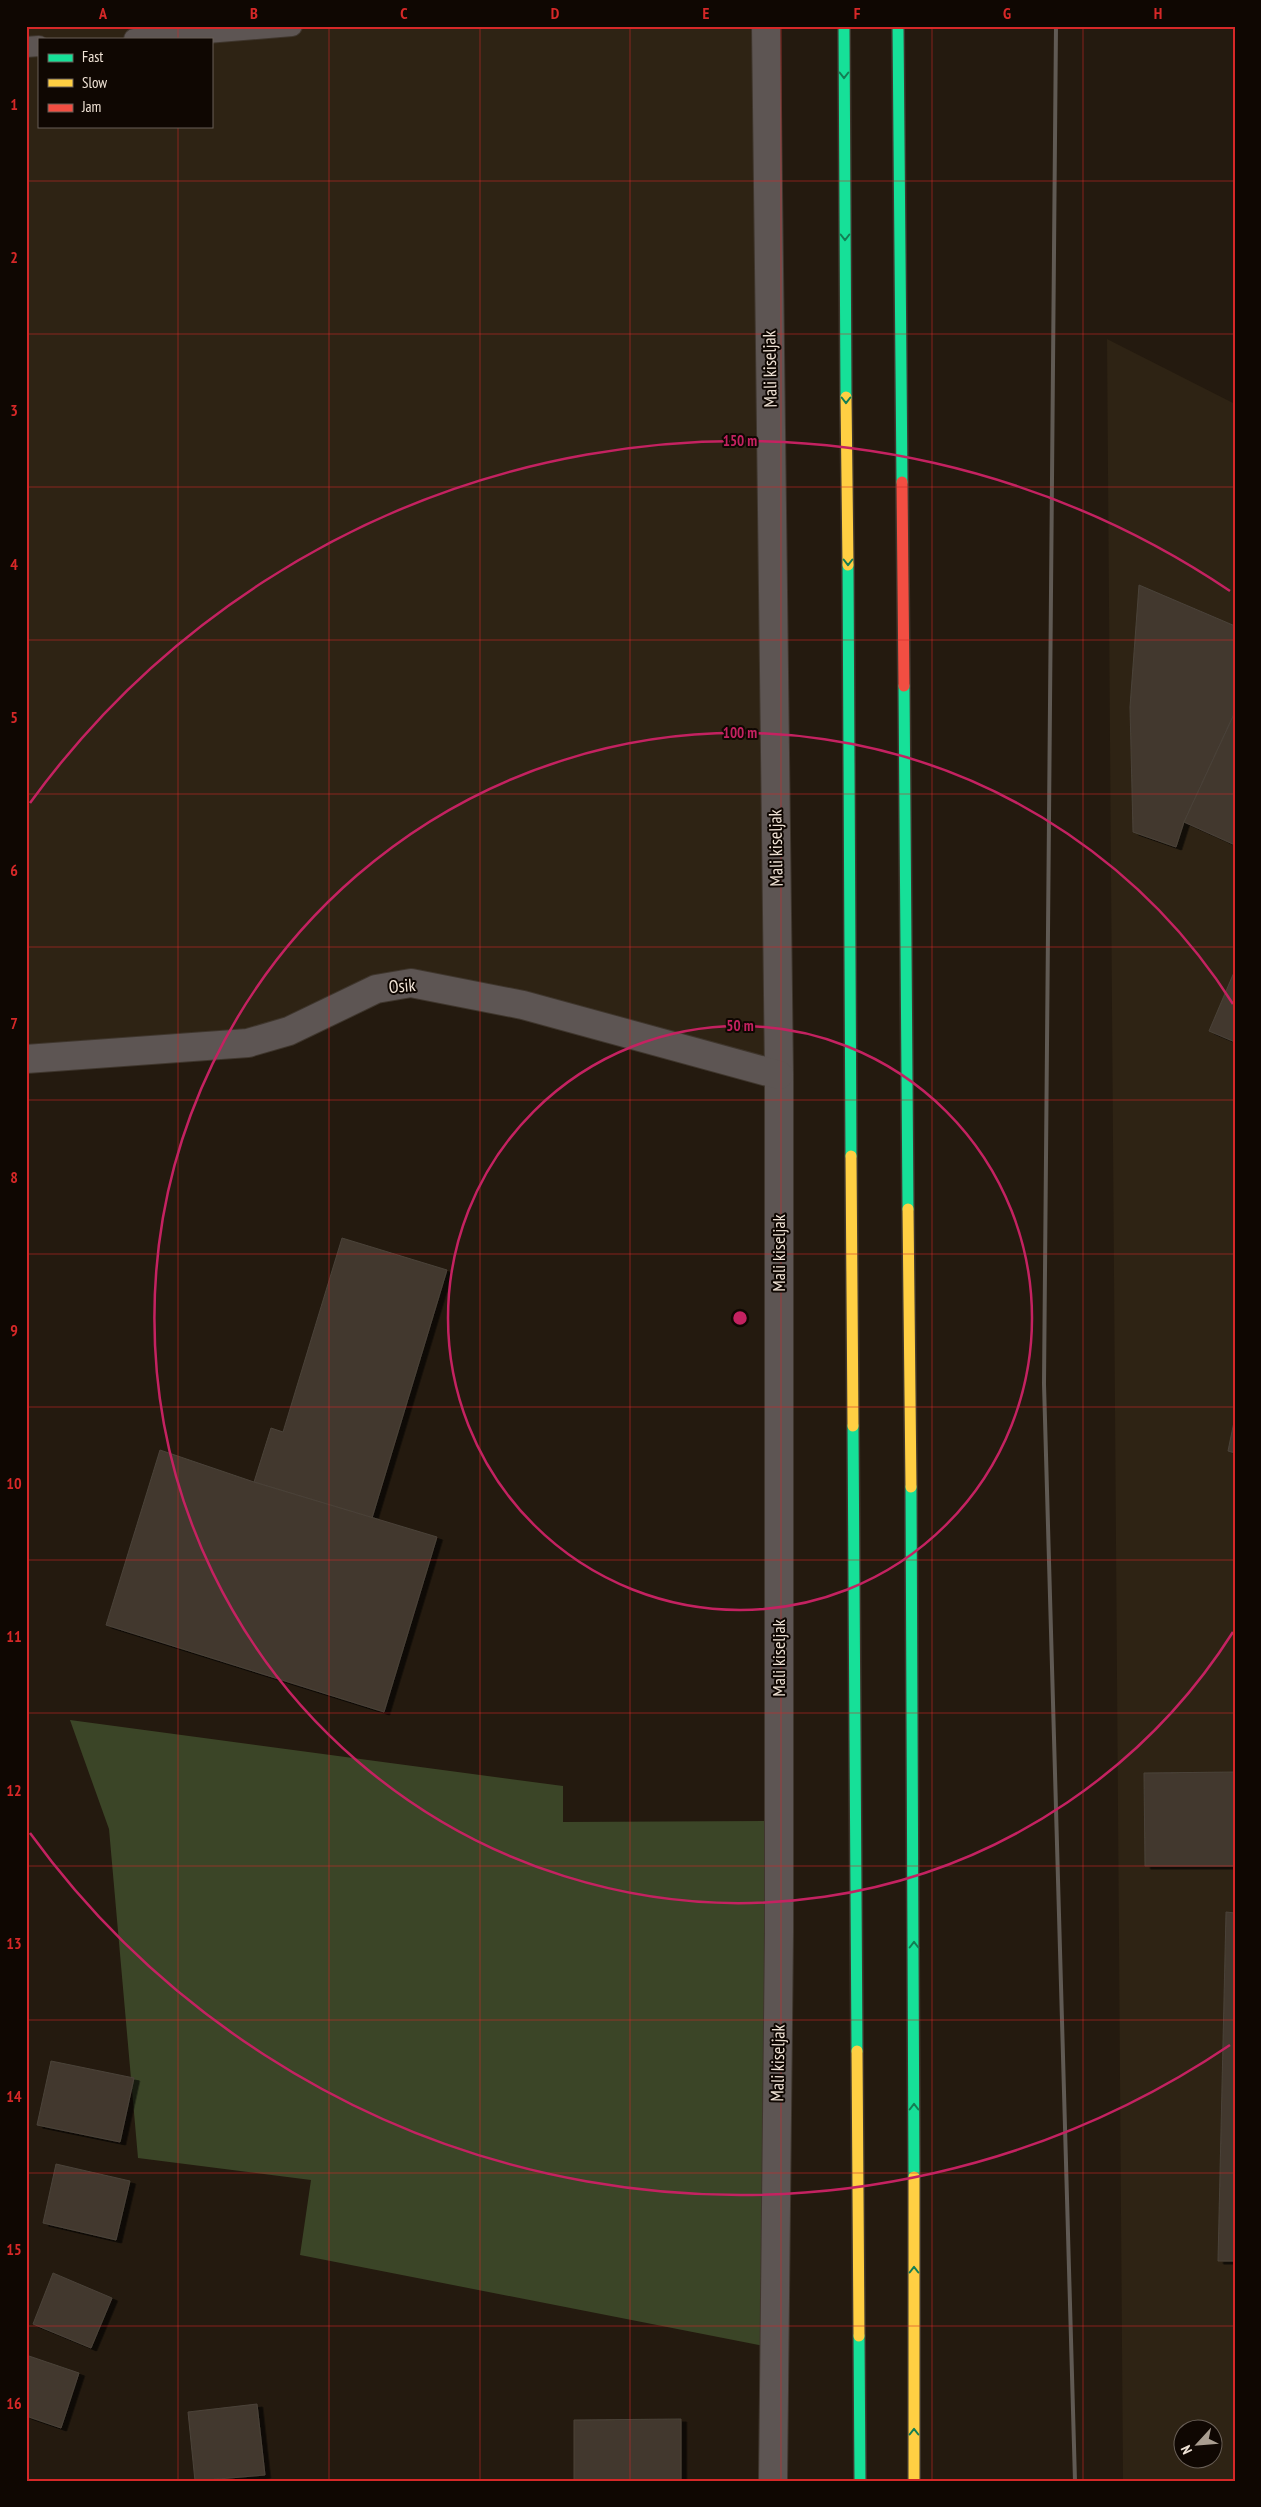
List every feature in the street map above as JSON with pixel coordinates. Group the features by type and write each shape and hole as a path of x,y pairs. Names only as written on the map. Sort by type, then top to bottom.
{"highway":[{"path":"844,26 860,2481"},
{"path":"898,26 914,1739 914,2481"}],"street":[{"name":"Mali kiseljak","path":"766,26 779,1075 779,1932 773,2481"},
{"name":"Osik","path":"26,1059 248,1043 289,1031 376,989 411,983 523,1005 779,1075"}],"lane":[{"path":"146,38 292,26"}],"shaded area":[{"path":"26,26 781,26 779,1075 427,984 289,1031 26,1059"},
{"path":"1107,339 1235,404 1235,2481 1123,2481"}],"green space":[{"path":"70,1720 563,1786 563,1822 779,1821 774,2348 300,2255 311,2180 138,2158 109,1829"}],"building":[{"path":"1139,585 1235,626 1235,712 1184,822 1176,847 1133,832 1130,707"},
{"path":"1235,712 1235,845 1184,822"},
{"path":"1235,970 1235,1042 1209,1031"},
{"path":"342,1238 447,1270 372,1518 254,1482 271,1428 283,1432"},
{"path":"1235,1417 1235,1453 1228,1451"},
{"path":"160,1450 254,1482 437,1537 384,1712 106,1625"},
{"path":"1235,1772 1235,1866 1145,1866 1144,1773"},
{"path":"1226,1912 1235,1913 1235,2261 1218,2261"},
{"path":"51,2061 134,2078 120,2142 37,2125"},
{"path":"56,2164 130,2181 116,2240 43,2223"},
{"path":"53,2273 112,2298 91,2348 33,2324"},
{"path":"26,2355 79,2373 61,2428 26,2416"},
{"path":"257,2404 265,2475 195,2481 188,2412"},
{"path":"681,2419 681,2481 574,2481 574,2420"}],"railway":[{"path":"1056,26 1044,1384 1075,2481"}],"traffic: fast":[{"path":"844,26 846,397"},
{"path":"898,26 902,482"},
{"path":"848,565 851,1156"},
{"path":"904,686 908,1209"},
{"path":"853,1426 857,2051"},
{"path":"911,1487 914,2177"},
{"path":"859,2336 860,2481"}],"traffic: slow":[{"path":"846,397 848,565"},
{"path":"851,1156 853,1426"},
{"path":"908,1209 911,1487"},
{"path":"857,2051 859,2336"},
{"path":"914,2177 914,2481"}],"traffic: jam":[{"path":"902,482 904,686"}]}
